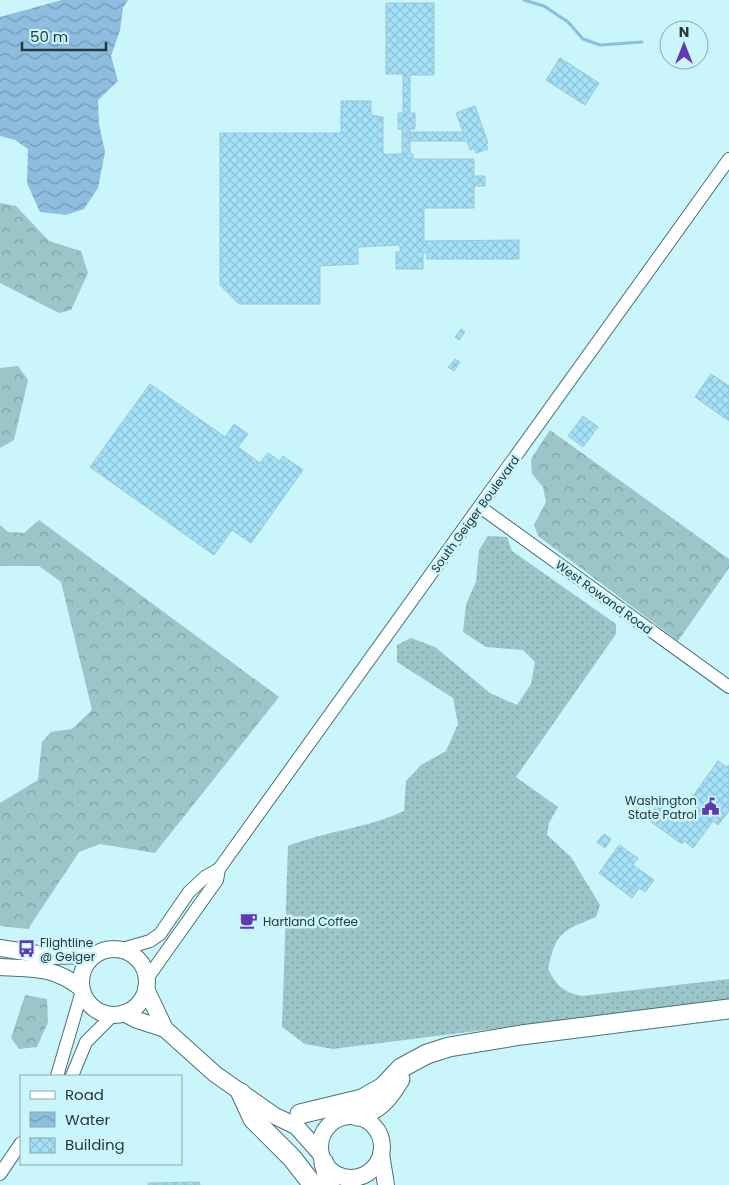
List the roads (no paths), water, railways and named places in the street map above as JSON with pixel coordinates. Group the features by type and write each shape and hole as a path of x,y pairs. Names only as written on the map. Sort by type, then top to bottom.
{"highway":[{"path":"300,1114 362,1099 383,1087 401,1068 427,1054 449,1047 521,1035 729,1009"},
{"path":"357,1116 372,1112 383,1104 400,1079 415,1062"},
{"path":"248,1098 254,1119 292,1158 313,1185"},
{"path":"322,1158 341,1182"}],"main road":[{"path":"0,948 50,956 95,955"},
{"path":"82,989 83,971 95,955 104,950 119,950 136,958 143,967 146,984 165,1029"},
{"path":"0,967 54,971 68,977 82,989 94,1008 165,1029 215,1074 275,1116 296,1126 308,1138 322,1158"},
{"path":"118,1014 138,1003 146,984"},
{"path":"248,1098 300,1114 338,1118 357,1116 374,1126 382,1144 386,1185"},
{"path":"322,1158 319,1142 323,1132 338,1118"},
{"path":"341,1182 350,1178 361,1177 371,1171 382,1154"}],"street":[{"name":"South Geiger Boulevard","path":"146,984 217,880 219,869 729,159"},
{"name":"West Rowand Road","path":"480,507 729,687"},
{"name":"South Geiger Boulevard","path":"119,950 150,941 160,934 189,892 204,877 219,869"},
{"path":"57,1075 82,989"},
{"path":"72,1075 86,1042 118,1014"},
{"path":"0,1174 20,1144"}],"water":[{"path":"62,0 128,0 123,8 120,30 111,56 118,81 98,100 99,124 105,152 98,188 84,209 66,215 40,212 27,183 28,149 15,140 0,136 0,17"}],"waterway":[{"path":"524,0 544,6 568,22 583,39 600,45 642,42"}],"place":[{"name":"Washington State Patrol","path":"711,807"},
{"name":"Hartland Coffee","path":"249,921"},
{"name":"Flightline @ Geiger","path":"26,949"}]}
